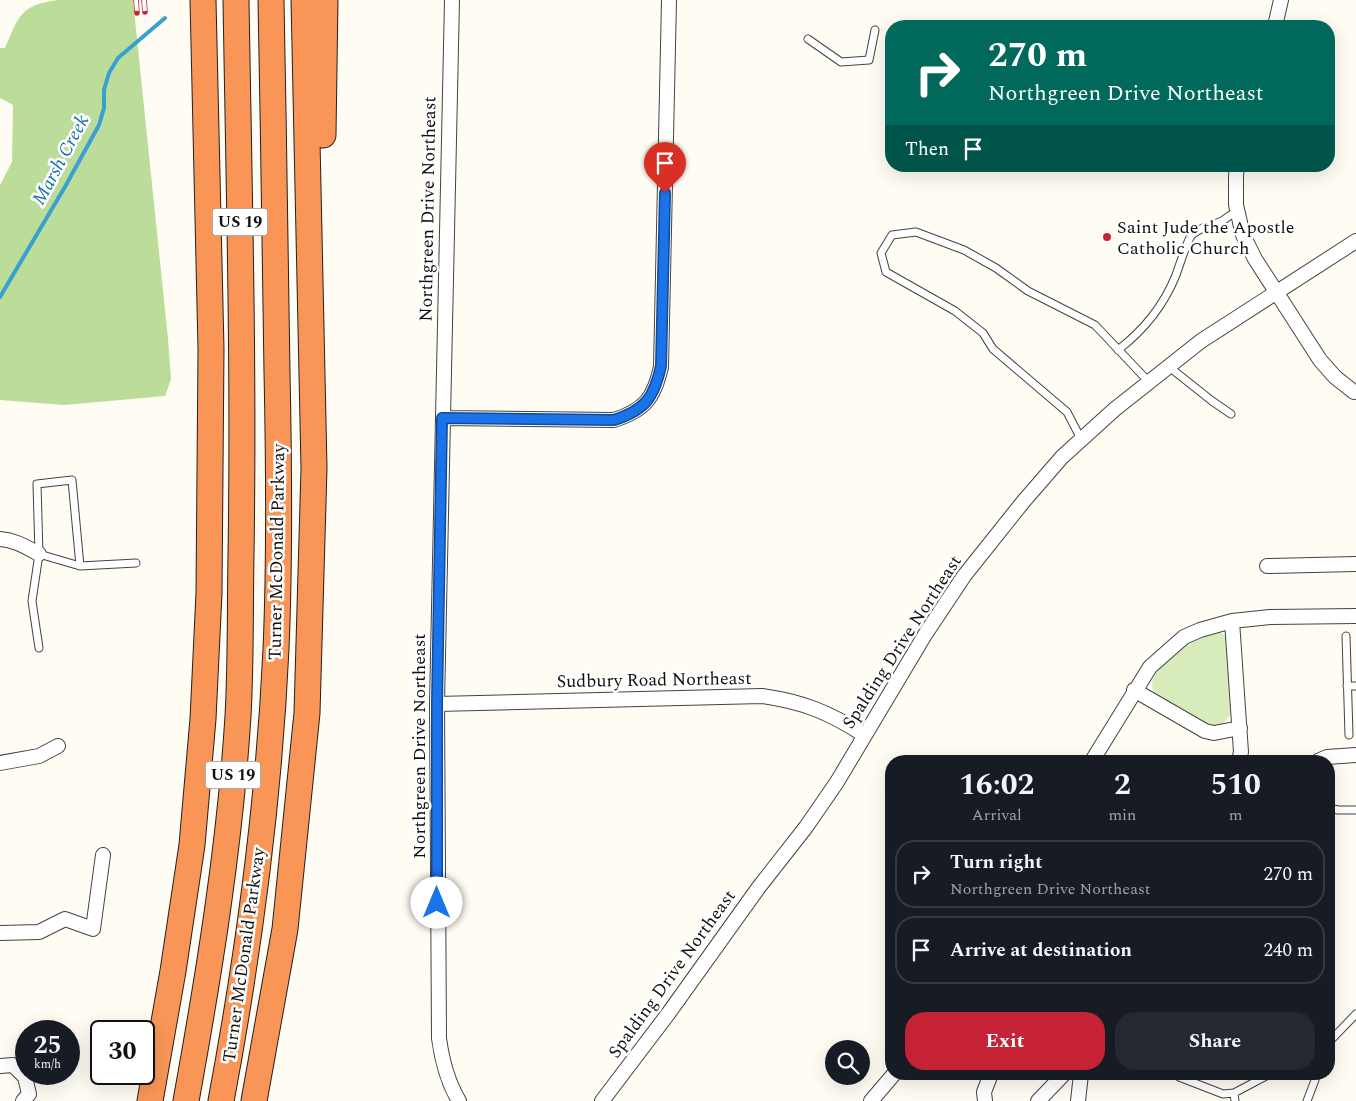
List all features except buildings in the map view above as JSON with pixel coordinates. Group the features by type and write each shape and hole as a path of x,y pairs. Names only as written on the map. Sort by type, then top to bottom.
{"highway":[{"path":"186,0 199,224 208,255"},
{"path":"150,1101 173,971 192,845 203,719 209,593 211,359 203,0"},
{"name":"Turner McDonald Parkway","path":"186,1101 218,909 238,714 243,410 236,0"},
{"name":"Turner McDonald Parkway","path":"221,1101 252,914 267,784 276,651 279,520 271,0"},
{"path":"254,1101 285,930 307,713 314,468 304,0"},
{"path":"312,344 322,156 325,0"}],"street":[{"name":"Northgreen Drive Northeast","path":"452,0 437,704 439,1038 446,1076 459,1101"},
{"path":"442,418 614,420 628,416 640,408 650,398 657,386 661,366 669,0"},
{"path":"1276,20 1281,0"},
{"path":"1236,172 1238,210 1243,235 1254,259 1320,360 1335,377 1354,392"},
{"name":"Spalding Drive Northeast","path":"602,1101 668,1014 759,887 806,827 837,782 926,633 964,576 1062,457 1148,381 1201,341 1356,241"},
{"path":"0,539 21,544 39,554"},
{"path":"1268,566 1356,564"},
{"path":"1096,755 1134,690 1150,667 1184,637 1200,630 1232,621 1270,617 1356,616"},
{"path":"1232,621 1240,755"},
{"path":"1134,690 1205,731 1214,732 1240,728"},
{"name":"Sudbury Road Northeast","path":"437,704 762,696 789,700 817,709 842,720 864,735"},
{"path":"0,763 39,756 58,746"},
{"path":"1335,757 1356,756"},
{"path":"0,934 39,932 65,919 92,929 103,855"},
{"path":"0,1066 13,1065 25,1077 29,1094 23,1101"},
{"path":"871,1101 889,1080"},
{"path":"985,1101 984,1092 989,1080"},
{"path":"1038,1101 1058,1080"},
{"path":"1078,1101 1080,1080"}],"lane":[{"path":"808,39 840,62 869,60 875,30"},
{"path":"1118,350 1140,331 1170,291 1190,236 1224,220 1229,214 1238,210"},
{"path":"1081,439 1067,412 994,349 982,333 955,311 886,272 881,253 892,235 916,232 964,250 996,268 1028,290 1095,325 1148,381"},
{"path":"1168,366 1230,414"},
{"path":"39,648 32,601 39,554 37,484 72,480 80,566"},
{"path":"39,554 80,566 136,563"},
{"path":"1346,636 1349,735"},
{"path":"1347,686 1356,686"},
{"path":"1335,809 1356,810"},
{"path":"1335,1036 1356,1014"},
{"path":"1184,1080 1235,1097 1261,1080"},
{"path":"1307,1101 1315,1080"}],"green space":[{"path":"58,0 133,0 168,339 171,379 165,396 64,405 0,400 0,185 12,162 13,105 0,98 0,48 5,48 18,20 28,9 45,2"},
{"path":"1217,631 1226,636 1230,644 1230,715 1222,725 1214,725 1197,720 1157,695 1152,687 1153,679 1167,660 1197,638"}],"waterway":[{"name":"Marsh Creek","path":"0,297 99,125 104,108 104,90 109,73 118,58 165,18"}],"railway":[{"path":"136,0 137,13"},
{"path":"144,0 145,12"}],"place":[{"name":"Saint Jude the Apostle Catholic Church","path":"1107,237"}],"route":[{"path":"437,903 437,704 442,418 614,420 628,416 650,398 657,386 661,366 665,193"}]}
